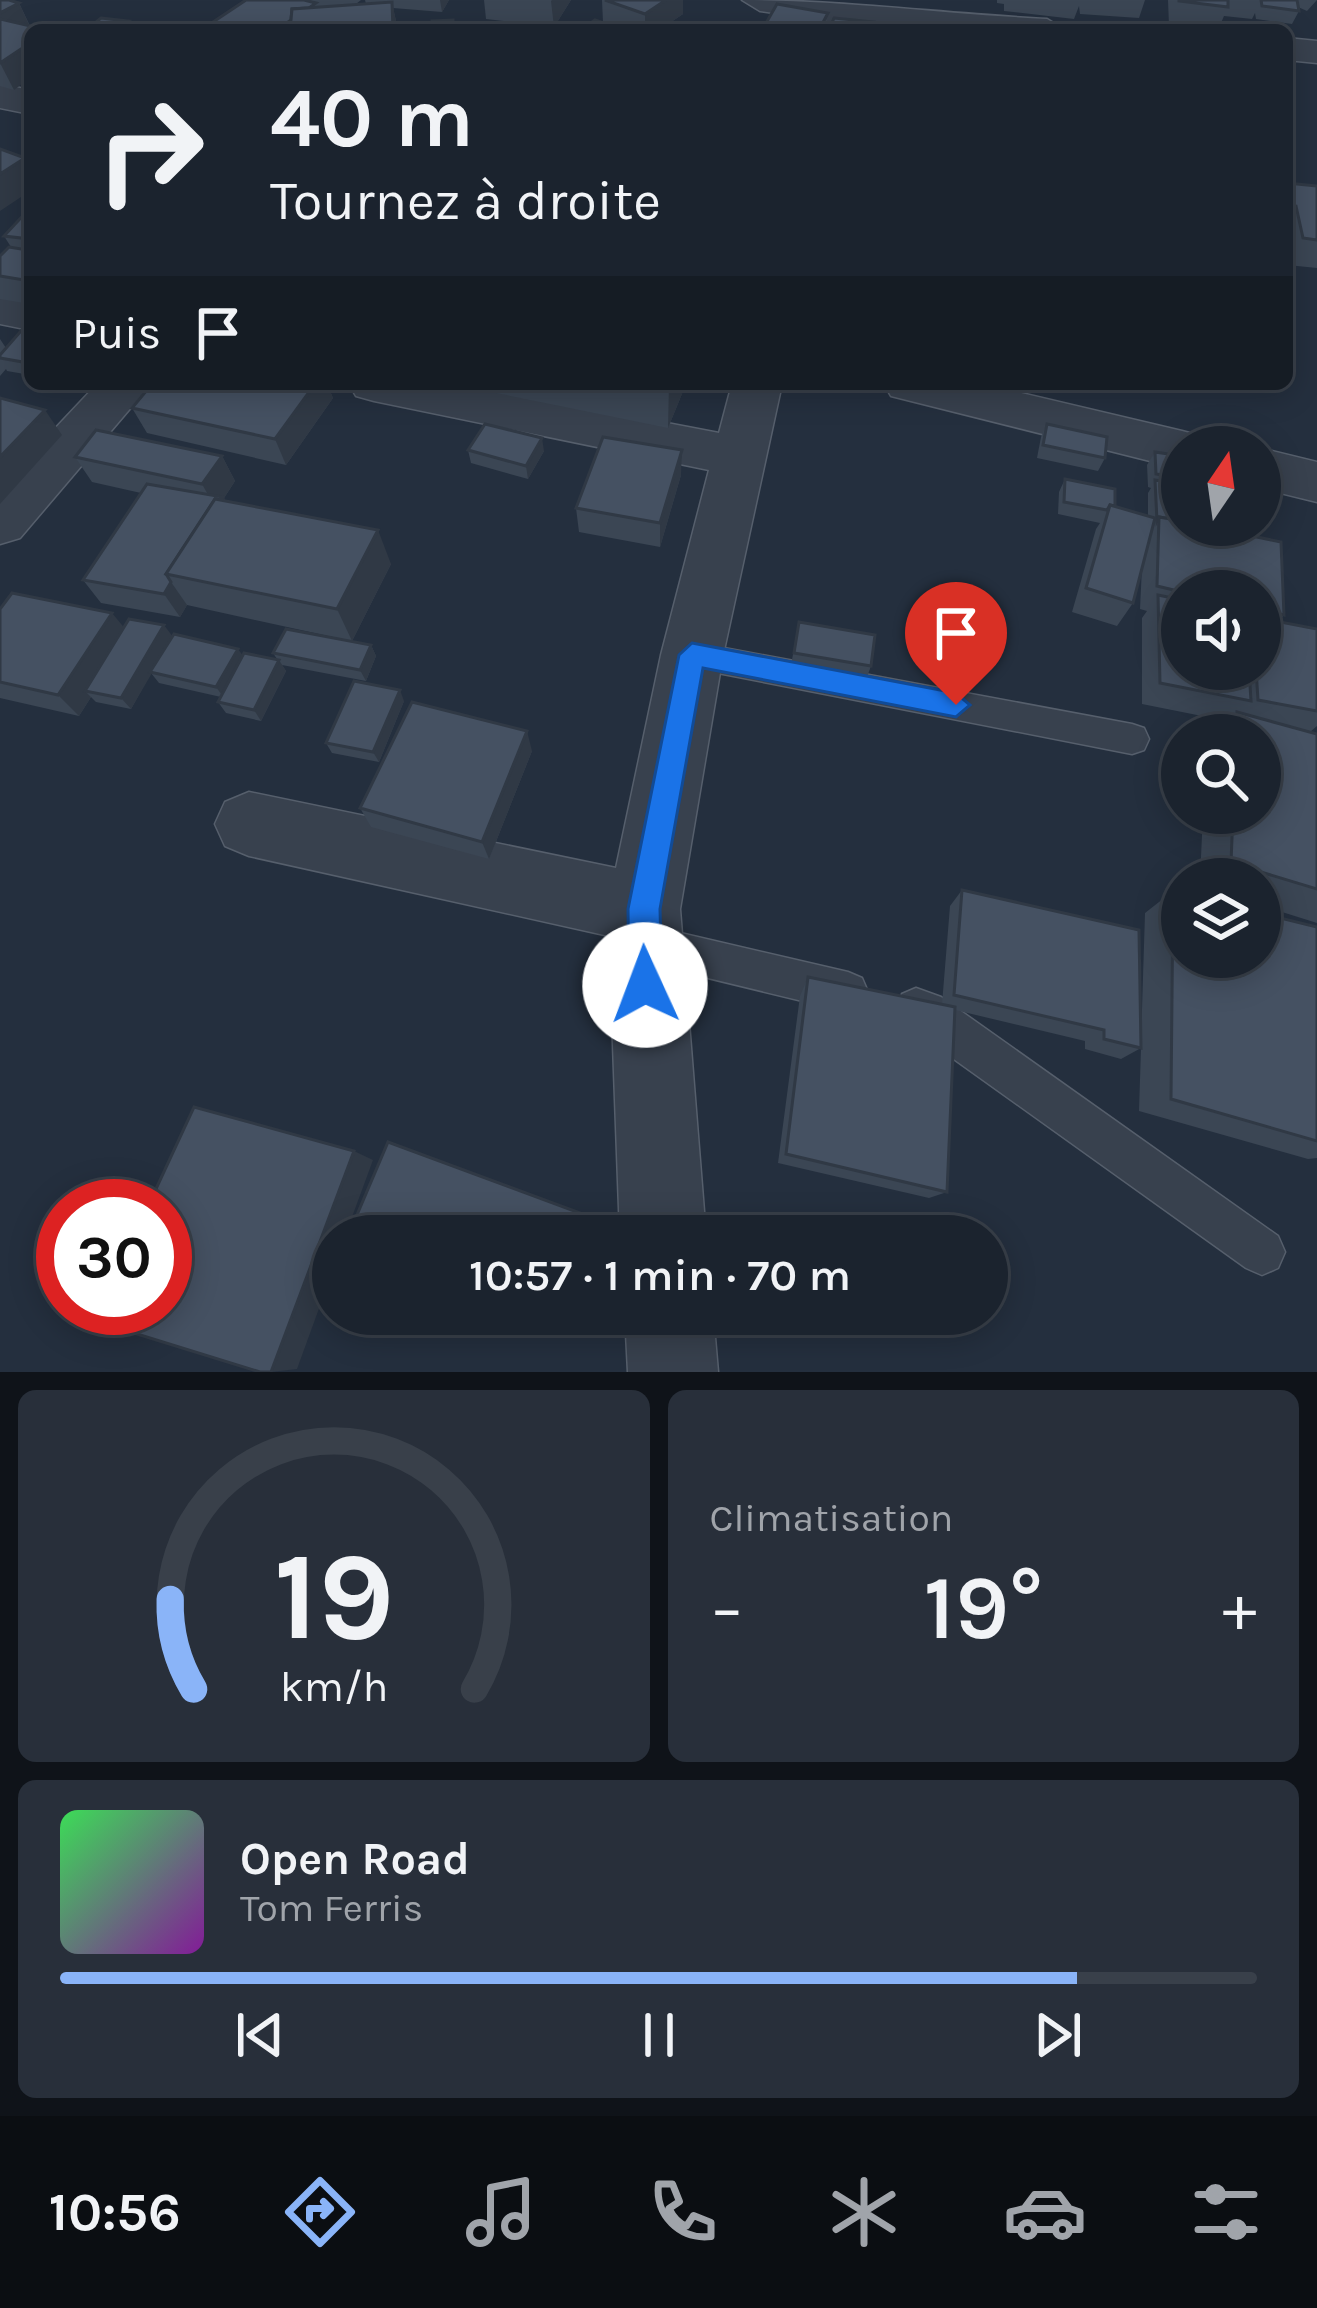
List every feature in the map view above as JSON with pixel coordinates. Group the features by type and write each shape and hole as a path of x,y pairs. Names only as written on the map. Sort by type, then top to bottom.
{"street":[{"path":"760,0 984,24"},
{"path":"0,523 121,390"},
{"path":"404,390 740,458"},
{"path":"662,1215 643,926 692,655 757,390"},
{"path":"934,390 1161,445"},
{"path":"1281,474 1317,482"},
{"path":"249,824 643,926"},
{"path":"670,1335 673,1372"}],"lane":[{"path":"692,655 1132,739"},
{"path":"643,926 927,1011 1262,1252"}],"building":[{"path":"0,0 9,0 19,3 0,13"},
{"path":"246,0 316,3 292,9 285,24 210,24"},
{"path":"605,0 666,0 645,14"},
{"path":"1228,0 1228,7 1179,1"},
{"path":"1261,0 1297,0 1299,11 1262,6"},
{"path":"392,2 393,24 291,24 292,9"},
{"path":"777,4 828,13 822,24 765,24"},
{"path":"101,18 127,21 121,24 94,24"},
{"path":"834,18 874,22 874,24 832,24"},
{"path":"0,19 24,24 24,47 0,63"},
{"path":"0,149 24,158 24,159 0,174"},
{"path":"1293,184 1317,186 1317,240 1303,238"},
{"path":"24,214 24,238 4,236"},
{"path":"9,247 24,250 24,280 0,276 0,256"},
{"path":"24,327 23,362 0,355"},
{"path":"147,390 311,390 275,439 132,408"},
{"path":"0,398 45,410 0,457"},
{"path":"485,424 542,438 526,466 468,450"},
{"path":"1047,424 1107,437 1105,458 1043,445"},
{"path":"96,430 222,456 202,484 75,457"},
{"path":"603,437 682,450 660,523 576,508"},
{"path":"1155,452 1161,453 1161,475 1156,474"},
{"path":"1065,479 1115,489 1115,506 1107,510 1064,502"},
{"path":"1155,480 1161,481 1161,517 1157,521"},
{"path":"147,484 223,497 215,499 166,574 171,582 164,594 83,580"},
{"path":"215,499 378,530 337,609 166,574"},
{"path":"1110,505 1155,518 1133,603 1086,588"},
{"path":"1159,517 1161,546 1281,546 1281,542 1284,615 1281,570 1161,570 1161,587 1157,586"},
{"path":"12,593 112,613 58,695 0,682 0,609"},
{"path":"1158,595 1161,596 1160,683"},
{"path":"129,619 164,625 121,698 85,691"},
{"path":"799,622 875,635 871,666 794,653"},
{"path":"1281,622 1317,629 1317,711 1258,700 1257,690 1281,690"},
{"path":"286,629 371,645 360,670 273,653"},
{"path":"174,634 238,649 216,687 150,672"},
{"path":"244,653 279,660 254,710 218,702"},
{"path":"354,681 400,690 373,752 326,743"},
{"path":"1195,690 1250,690 1251,701"},
{"path":"412,702 527,731 482,842 360,808"},
{"path":"1281,724 1317,734 1317,889 1281,878 1281,858 1231,858 1232,834 1281,834"},
{"path":"962,890 1139,930 1141,1048 1104,1039 1104,1030 954,995"},
{"path":"1281,918 1317,927 1317,1141 1171,1099 1172,978 1281,978"},
{"path":"808,977 955,1007 947,1192 786,1154"},
{"path":"194,1107 354,1151 330,1215 312,1215 312,1263 271,1372 140,1335 192,1335 192,1179 161,1179"},
{"path":"388,1142 585,1215 357,1215"}],"route":[{"path":"645,985 644,909 692,655 956,705"}]}
